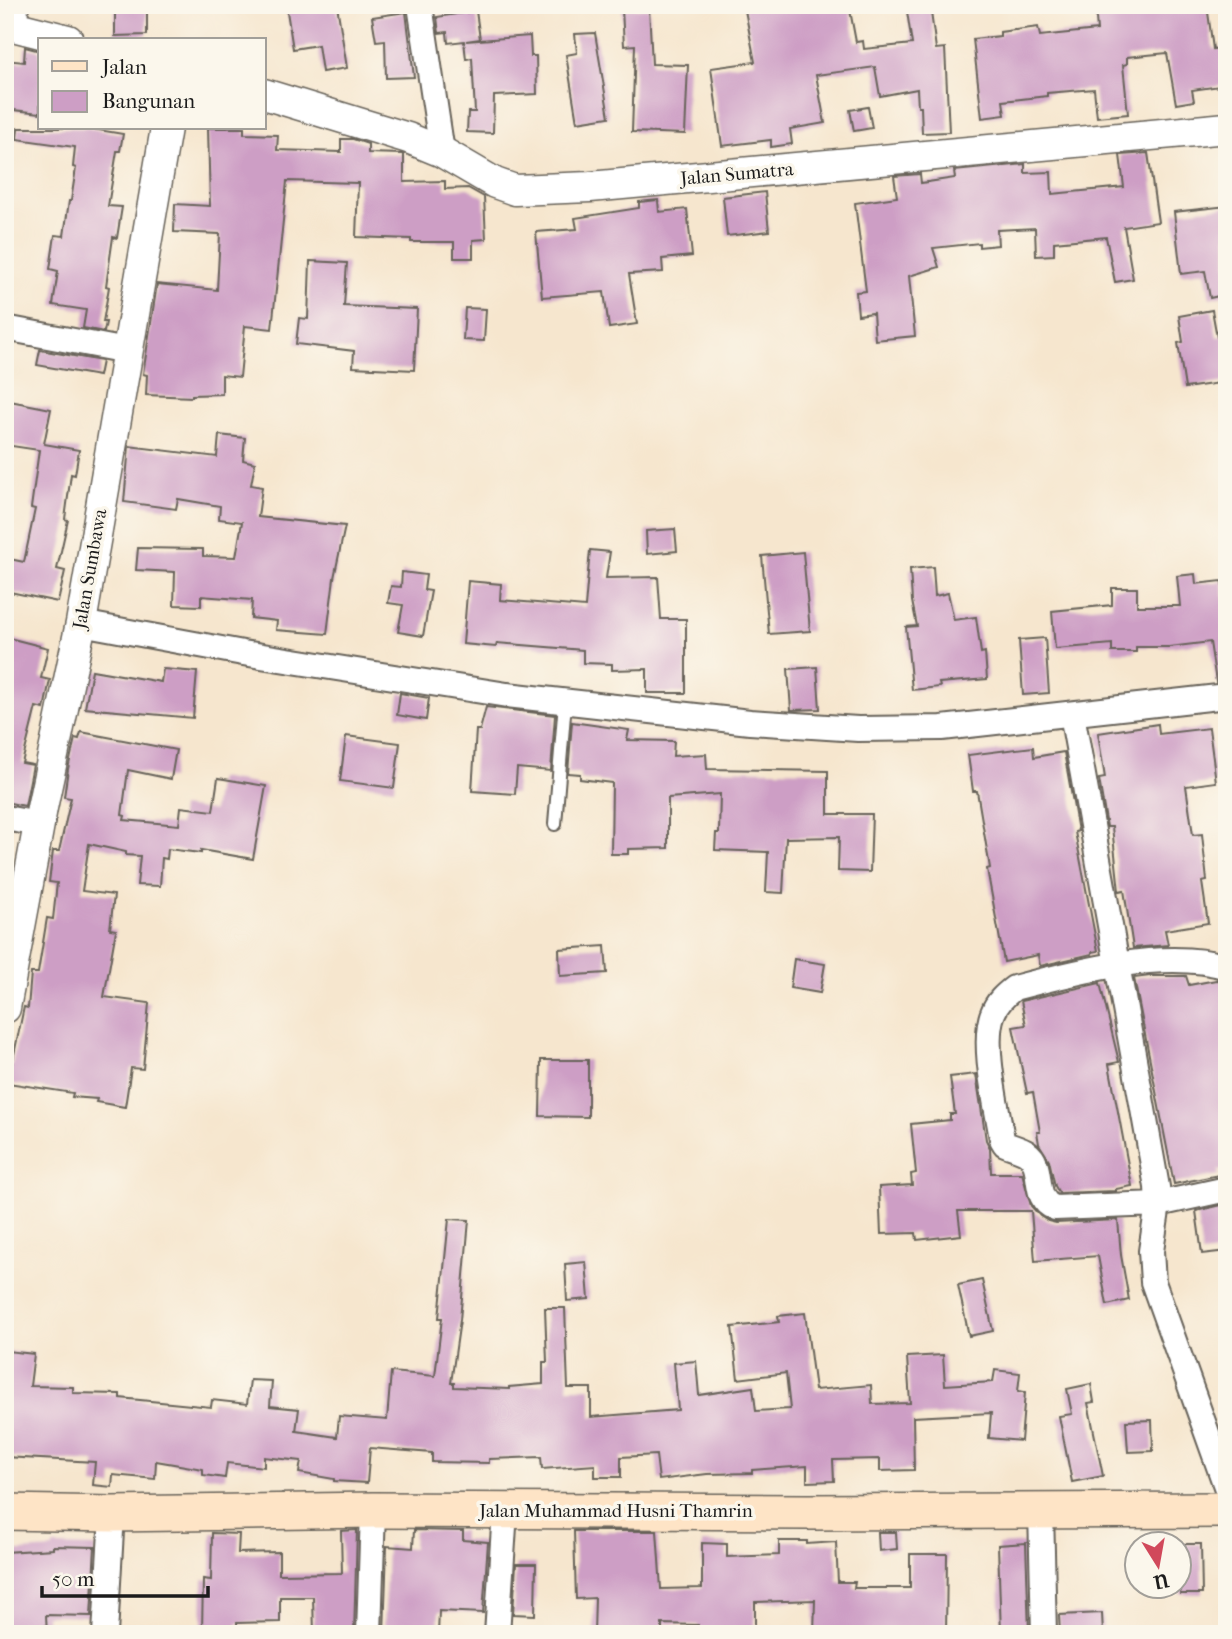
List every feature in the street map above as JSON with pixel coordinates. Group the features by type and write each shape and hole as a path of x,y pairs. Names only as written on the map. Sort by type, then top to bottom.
{"main road":[{"name":"Jalan Muhammad Husni Thamrin","path":"5,1512 112,1514 373,1510 1227,1510"}],"street":[{"path":"420,5 442,152"},
{"path":"12,19 63,38"},
{"name":"Jalan Sumatra","path":"266,95 357,121 442,152 495,183 515,190 590,187 1227,128"},
{"name":"Jalan Sumbawa","path":"5,1008 39,824 81,623 166,130"},
{"path":"5,328 127,351"},
{"path":"81,623 507,695 750,722 858,729 942,728 1227,696"},
{"path":"1072,714 1158,1203 1151,1251 1153,1282 1227,1489"},
{"path":"5,818 39,824"},
{"path":"1227,967 1194,960 1117,965 1014,988 1002,997 994,1010 990,1021 989,1050 1002,1139 1005,1144 1028,1153 1033,1160 1041,1196 1049,1206 1055,1208 1158,1203 1227,1189"},
{"path":"369,1634 373,1510"},
{"path":"497,1634 505,1511"},
{"path":"1041,1511 1044,1634"},
{"path":"105,1634 112,1514"}],"lane":[{"path":"555,824 565,702"}],"building":[{"path":"115,5 147,5 147,35 115,36"},
{"path":"286,5 337,5 347,68 322,72 318,45 293,49"},
{"path":"744,5 849,5 856,42 863,41 864,49 912,44 906,5 930,5 936,49 945,48 949,132 922,133 917,89 880,96 875,67 816,75 825,123 790,129 792,144 771,147 771,140 722,146 711,68 755,62"},
{"path":"1095,5 1123,5 1123,12 1207,5 1213,49 1227,47 1227,85 1192,90 1194,101 1176,104 1167,53 1127,57 1127,64 1123,65 1128,114 1097,117 1094,89 1047,93 1047,96 1003,101 1005,115 982,118 973,39 1038,27 1040,36 1097,30"},
{"path":"649,8 652,64 688,65 685,134 632,132 635,45 624,46 622,9"},
{"path":"476,11 480,39 466,41 530,36 531,56 536,56 537,94 494,96 493,133 467,132 468,112 475,112 472,58 466,59 464,41 448,43 447,32 439,33 437,17"},
{"path":"406,12 414,77 386,78 385,40 376,41 372,17"},
{"path":"595,33 609,117 577,122 566,55 577,53 575,34"},
{"path":"25,47 38,50 38,113 5,109 5,60 24,62"},
{"path":"868,107 872,128 854,131 850,110"},
{"path":"18,128 99,130 123,134 120,151 117,151 108,206 122,207 117,238 113,237 106,286 109,287 104,332 83,328 86,310 53,305 58,271 50,269 55,235 64,236 76,168 73,167 75,147 17,139"},
{"path":"208,130 244,130 244,134 278,135 277,150 341,152 341,139 353,139 368,144 368,153 404,155 404,182 445,181 445,189 468,188 484,197 486,239 473,240 473,258 454,258 454,242 411,242 411,239 356,237 358,183 287,181 272,329 245,326 240,377 222,375 222,394 192,397 146,395 147,375 143,374 157,284 217,290 220,234 174,232 175,204 210,206"},
{"path":"1148,153 1158,222 1124,227 1133,279 1115,282 1106,237 1054,242 1054,255 1036,256 1035,228 997,230 998,245 979,247 979,243 933,248 939,267 909,276 915,336 875,340 873,313 858,315 856,292 866,291 855,203 897,197 894,176 920,174 921,183 955,178 954,171 1025,164 1025,173 1051,172 1052,194 1124,187 1120,155"},
{"path":"765,192 769,231 727,236 723,197"},
{"path":"658,200 659,212 687,209 692,256 662,259 663,272 629,274 637,324 609,328 604,292 542,297 536,232 577,229 575,218 639,208 639,202"},
{"path":"1227,206 1227,294 1210,298 1205,271 1181,274 1174,212"},
{"path":"310,261 347,263 344,306 417,309 414,370 353,367 354,351 296,344 299,318 308,319"},
{"path":"465,308 486,309 484,341 463,340"},
{"path":"1212,310 1217,337 1227,335 1227,382 1185,388 1178,343 1183,342 1179,316"},
{"path":"40,350 102,361 99,376 37,365"},
{"path":"10,401 51,409 44,444 79,450 75,475 71,474 65,519 68,520 57,569 65,571 58,602 5,591 5,558 24,562 35,509 31,508 39,450 5,445 5,421"},
{"path":"219,435 245,438 243,460 255,463 251,485 262,487 258,517 345,526 334,578 327,634 276,630 277,621 251,618 252,600 201,596 201,606 174,605 175,572 136,570 138,548 203,549 203,556 236,557 242,522 219,519 220,506 178,499 176,509 124,502 129,446 217,457"},
{"path":"675,529 677,551 647,554 646,531"},
{"path":"590,550 610,552 606,578 658,577 661,619 686,619 686,693 647,693 647,669 612,670 612,664 583,663 583,650 497,643 496,647 463,644 468,581 501,584 500,600 585,607"},
{"path":"803,552 810,631 769,634 762,556"},
{"path":"933,567 935,596 948,593 954,620 976,617 981,653 985,652 987,679 939,683 940,687 912,690 906,627 917,626 910,569"},
{"path":"402,572 426,575 424,590 431,591 423,636 398,632 403,605 388,603 391,586 401,587"},
{"path":"1195,574 1196,584 1222,581 1227,615 1227,681 1216,682 1210,642 1169,647 1136,647 1136,652 1112,652 1112,644 1055,649 1052,611 1112,605 1112,588 1137,588 1137,606 1180,606 1177,576"},
{"path":"5,637 48,648 41,678 50,680 44,709 36,707 22,763 33,765 25,806 5,802 5,759 9,746 5,745"},
{"path":"1045,638 1049,693 1023,695 1019,640"},
{"path":"817,667 820,709 791,710 788,669"},
{"path":"163,669 197,672 193,718 85,708 92,670 161,682"},
{"path":"400,693 429,698 426,720 397,715"},
{"path":"486,707 555,715 551,771 517,768 515,794 472,791 476,730 480,730"},
{"path":"572,722 629,730 627,740 674,741 673,756 706,754 707,769 828,771 828,814 872,814 870,872 838,871 839,837 786,838 783,893 766,892 768,852 715,850 716,833 719,833 720,794 668,798 668,848 628,849 628,854 611,854 612,783 580,779 580,774 568,773"},
{"path":"1158,724 1159,734 1209,728 1216,782 1186,786 1193,835 1202,834 1207,881 1202,882 1208,923 1165,930 1168,945 1133,948 1124,890 1119,891 1112,827 1107,827 1099,779 1105,778 1098,733"},
{"path":"81,732 176,750 171,779 128,770 122,815 125,816 124,820 179,825 181,807 213,811 218,778 266,786 253,859 201,850 201,853 168,849 167,859 162,858 160,886 137,885 140,856 126,855 126,852 89,844 82,891 114,895 110,929 116,930 104,997 149,1003 143,1069 131,1068 125,1107 96,1102 97,1099 72,1097 73,1093 8,1083 24,1007 28,1008 31,973 38,973 47,918 53,919 57,883 49,882 53,851 59,851 71,798 64,797 68,769 75,738 79,739"},
{"path":"346,736 400,743 394,788 340,781"},
{"path":"1033,747 1034,757 1064,752 1078,831 1075,832 1098,951 1040,966 1038,955 1004,962 987,869 990,868 977,791 973,791 968,755"},
{"path":"605,946 607,973 560,976 559,949"},
{"path":"794,959 825,964 820,993 790,988"},
{"path":"1186,976 1189,985 1216,980 1227,981 1227,1169 1218,1171 1219,1175 1174,1184 1134,978"},
{"path":"1100,983 1119,1062 1109,1064 1132,1186 1116,1191 1059,1193 1049,1160 1039,1144 1037,1132 1040,1132 1033,1092 1027,1093 1013,1027 1026,1025 1021,1001"},
{"path":"541,1060 588,1060 588,1117 540,1116"},
{"path":"976,1074 986,1140 990,1148 991,1173 1022,1173 1031,1206 1048,1221 1056,1223 1118,1220 1129,1300 1107,1305 1098,1256 1035,1261 1031,1211 958,1211 961,1235 917,1240 916,1233 881,1234 879,1187 912,1185 911,1174 916,1173 911,1124 950,1120 950,1114 955,1114 950,1077"},
{"path":"1226,1204 1227,1251 1202,1254 1196,1211"},
{"path":"449,1219 469,1220 451,1383 454,1383 454,1387 509,1389 543,1384 543,1362 547,1362 545,1308 565,1308 568,1388 591,1388 591,1417 678,1410 674,1363 696,1361 699,1395 753,1387 756,1411 790,1409 786,1373 738,1379 732,1327 779,1322 778,1316 805,1313 815,1390 871,1385 872,1404 910,1403 907,1357 943,1355 945,1385 993,1382 995,1370 1020,1373 1018,1391 1025,1392 1021,1441 989,1438 991,1413 913,1417 914,1470 880,1471 880,1459 833,1460 834,1481 807,1482 807,1466 659,1480 656,1455 621,1457 621,1477 595,1477 595,1465 542,1469 541,1457 489,1459 489,1463 432,1462 432,1453 370,1448 367,1483 334,1481 299,1473 301,1461 264,1457 264,1467 227,1463 225,1478 203,1475 203,1469 156,1461 155,1479 113,1475 112,1487 93,1485 95,1462 5,1457 7,1351 34,1354 30,1386 73,1387 73,1393 120,1394 120,1398 211,1407 212,1400 247,1404 250,1380 272,1381 270,1406 299,1409 296,1431 337,1437 339,1416 387,1420 391,1372 435,1376"},
{"path":"586,1262 589,1299 567,1301 565,1264"},
{"path":"982,1280 993,1331 969,1336 958,1285"},
{"path":"1091,1384 1094,1402 1088,1403 1103,1476 1072,1482 1059,1416 1072,1414 1067,1389"},
{"path":"1152,1420 1153,1451 1128,1452 1126,1421"},
{"path":"357,1530 354,1634 314,1634 313,1597 280,1597 280,1622 237,1623 237,1632 202,1632 203,1579 211,1580 212,1533 239,1534 238,1553 279,1552 279,1574 342,1573 341,1531"},
{"path":"414,1530 463,1531 463,1540 488,1542 483,1613 439,1611 438,1634 384,1634 387,1546 413,1548"},
{"path":"574,1531 657,1531 661,1589 702,1588 702,1543 727,1544 727,1557 779,1555 779,1541 807,1541 807,1544 836,1542 838,1582 855,1582 854,1588 910,1588 910,1554 947,1554 946,1634 814,1634 815,1600 755,1602 755,1634 698,1634 698,1625 662,1624 662,1634 594,1634 595,1598 576,1599"},
{"path":"878,1532 896,1532 897,1549 879,1551"},
{"path":"1026,1543 1029,1633 1001,1634 998,1545"},
{"path":"1194,1544 1201,1544 1202,1594 1194,1594"},
{"path":"53,1546 95,1547 91,1616 46,1615 47,1634 5,1634 5,1552 53,1549"},
{"path":"516,1564 536,1564 535,1615 513,1614"},
{"path":"1102,1613 1103,1634 1060,1634 1059,1615"}]}
